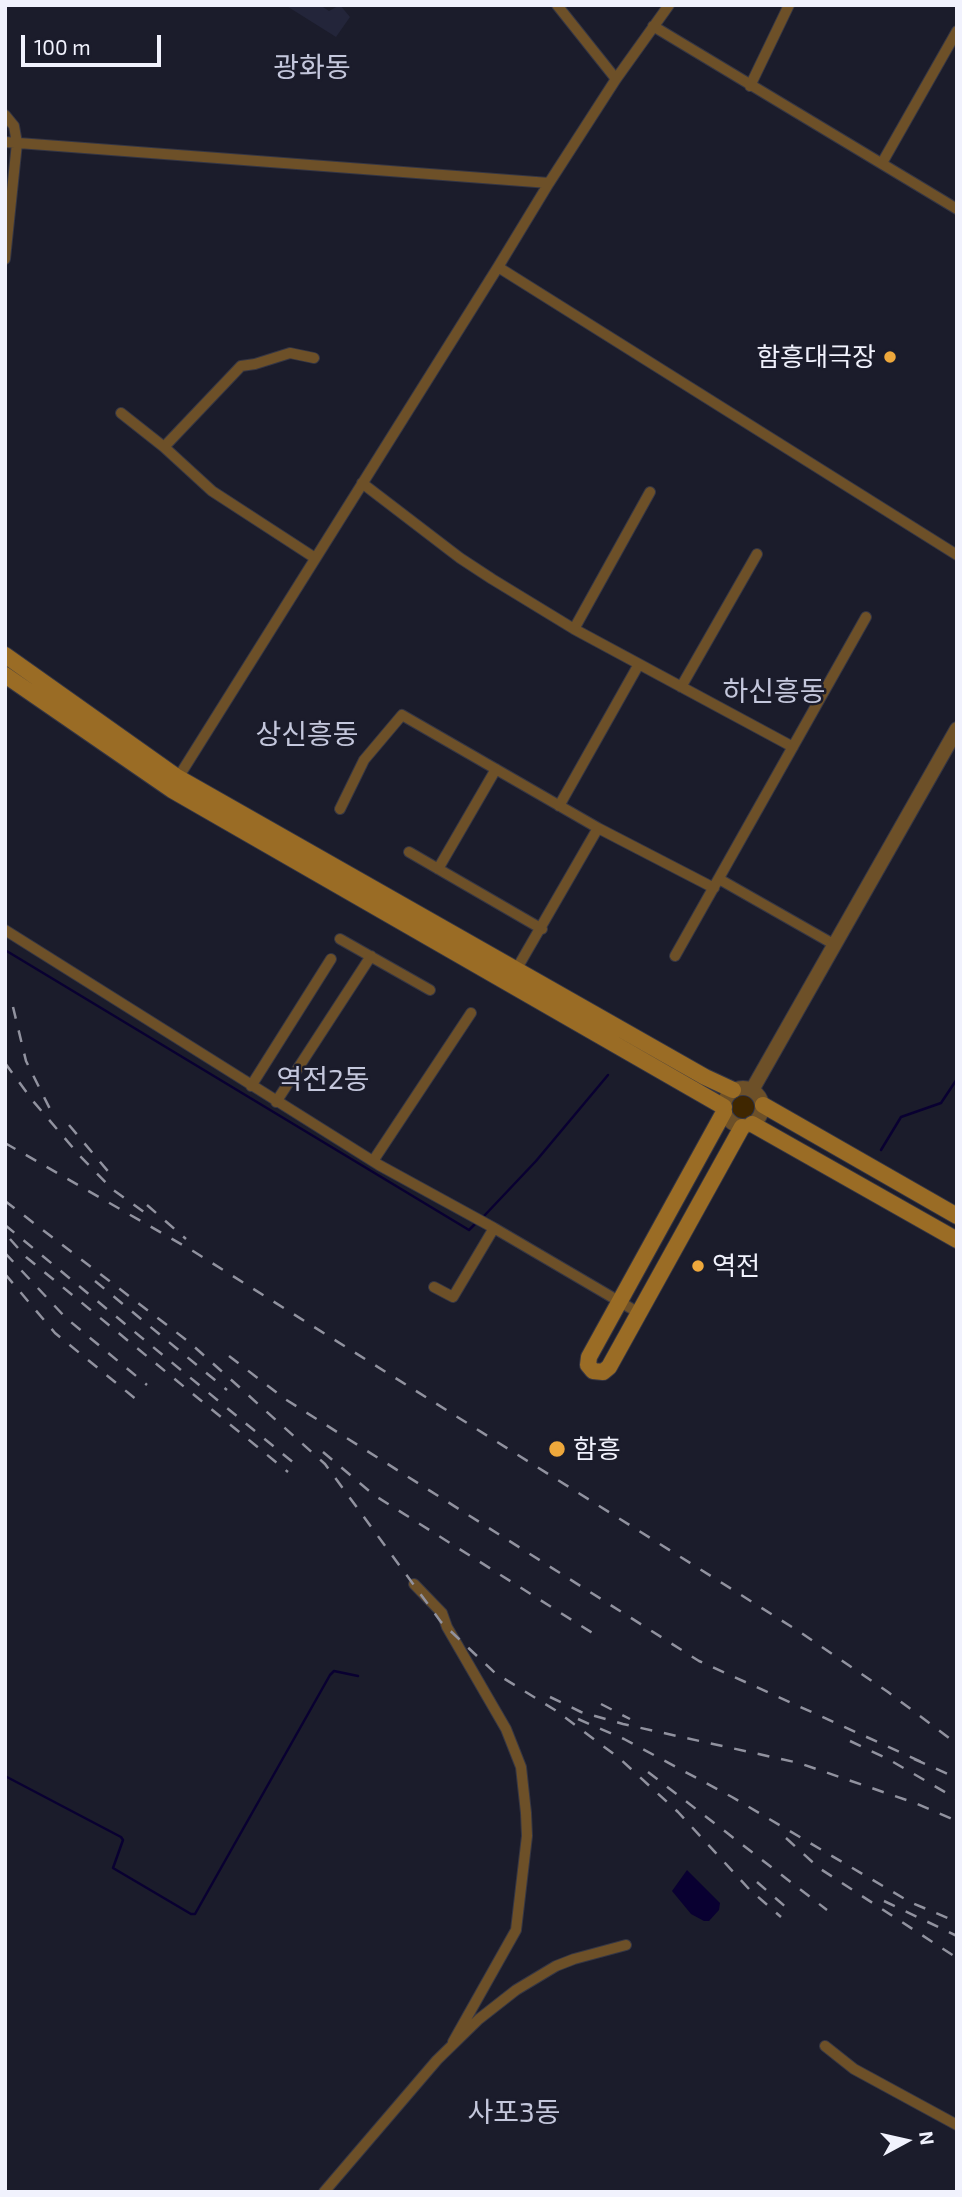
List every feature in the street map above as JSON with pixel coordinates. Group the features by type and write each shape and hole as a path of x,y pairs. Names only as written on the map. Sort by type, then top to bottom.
{"main road":[{"path":"5,655 175,784 346,871 705,1077 733,1090"},
{"path":"5,675 175,784 724,1109 589,1357 588,1364 593,1371 603,1372 609,1367 747,1126 957,1240"},
{"path":"763,1104 957,1216"}],"street":[{"path":"557,5 616,79"},
{"path":"175,784 548,183 616,79 669,5"},
{"path":"750,86 789,5"},
{"path":"653,26 957,209"},
{"path":"882,163 957,31"},
{"path":"5,115 14,126 5,259"},
{"path":"11,143 548,183"},
{"path":"498,267 957,555"},
{"path":"164,447 242,366 290,353 314,358"},
{"path":"121,412 212,491 315,558"},
{"path":"362,483 460,558 574,629 793,747"},
{"path":"574,629 650,492"},
{"path":"681,687 757,554"},
{"path":"676,956 866,617"},
{"path":"559,806 639,664"},
{"path":"340,809 364,760 402,715 598,828 716,883 835,945"},
{"path":"752,1090 957,729"},
{"path":"438,869 496,769"},
{"path":"516,970 598,828"},
{"path":"409,852 542,929"},
{"path":"5,930 373,1161 639,1313"},
{"path":"341,939 430,990"},
{"path":"276,1102 371,956"},
{"path":"251,1086 331,959"},
{"path":"373,1161 471,1013"},
{"path":"733,1090 752,1090 760,1097 763,1104 760,1118 747,1126 732,1123 724,1109 727,1097 733,1090"},
{"path":"434,1287 453,1297 494,1228"},
{"path":"414,1584 442,1613 447,1627 506,1729 521,1767 526,1813 527,1836 516,1930 453,2042"},
{"path":"324,2192 453,2042 495,2007 544,1973 574,1959 626,1945"},
{"path":"825,2046 854,2069 957,2125"}],"shaded area":[{"path":"285,5 320,5 329,11 340,5 350,17 336,37"},
{"path":"743,1096 751,1099 754,1107 751,1115 743,1118 735,1115 732,1107 735,1099"},
{"path":"687,1870 720,1903 719,1910 709,1921 691,1914 672,1891"}],"waterway":[{"path":"5,950 469,1230 475,1224"},
{"path":"484,1216 536,1161 608,1075"},
{"path":"881,1150 901,1117 941,1103 957,1079"},
{"path":"5,1776 121,1837 123,1840 113,1868 195,1914 330,1675 334,1671 358,1676"}],"railway":[{"path":"13,1007 26,1061 53,1115"},
{"path":"5,1063 80,1156 112,1189 151,1217"},
{"path":"69,1125 112,1176"},
{"path":"5,1143 193,1251 800,1632 888,1692 957,1744"},
{"path":"5,1201 189,1342 325,1464 441,1622 495,1673 555,1710 619,1758 678,1812 749,1889 781,1917"},
{"path":"147,1205 186,1239"},
{"path":"5,1225 295,1464"},
{"path":"10,1239 26,1257 288,1472"},
{"path":"5,1253 66,1318 147,1385"},
{"path":"5,1274 55,1333 137,1400"},
{"path":"95,1281 227,1390"},
{"path":"229,1356 285,1399 699,1661 924,1763"},
{"path":"323,1452 374,1495 594,1634"},
{"path":"550,1697 581,1712 623,1724 799,1763 915,1803 957,1821"},
{"path":"601,1704 630,1719"},
{"path":"578,1719 624,1739 732,1797 910,1902 957,1922"},
{"path":"850,1741 888,1759 957,1799"},
{"path":"914,1759 957,1778"},
{"path":"648,1772 827,1910"},
{"path":"786,1838 819,1868 957,1958"},
{"path":"757,1882 788,1909"},
{"path":"884,1901 957,1936"}],"place":[{"name":"함흥대극장","path":"890,357"},
{"name":"역전","path":"698,1266"},
{"name":"함흥","path":"557,1449"}],"district":[{"name":"광화동","path":"312,68"},
{"name":"하신흥동","path":"774,692"},
{"name":"상신흥동","path":"307,735"},
{"name":"역전2동","path":"323,1080"},
{"name":"사포3동","path":"514,2113"}]}
